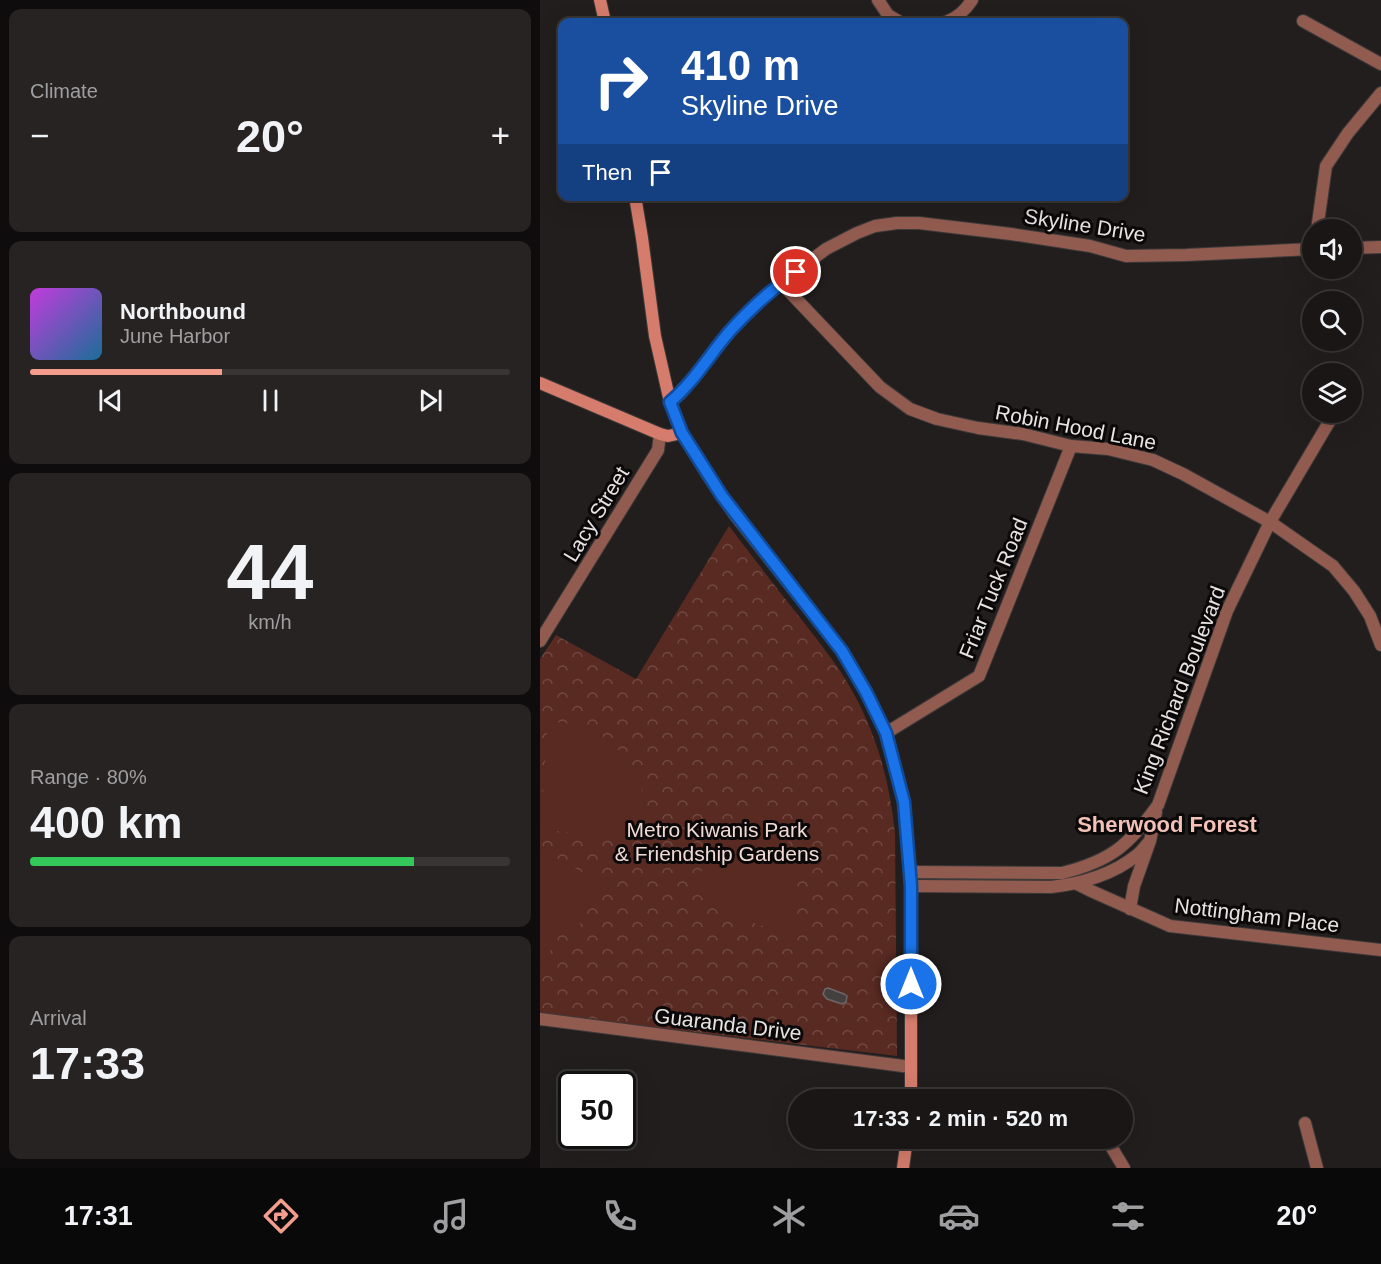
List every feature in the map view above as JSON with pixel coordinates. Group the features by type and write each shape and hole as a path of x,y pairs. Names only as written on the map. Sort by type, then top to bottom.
{"main road":[{"path":"600,0 604,18"},
{"path":"636,201 655,336 670,402 682,433 735,515 842,651 886,733 904,802 911,886 911,1089"},
{"path":"540,383 660,434 668,436 682,433"},
{"path":"903,1168 906,1149"}],"street":[{"path":"878,0 888,15 893,18"},
{"path":"956,18 965,11 972,0"},
{"path":"1303,21 1381,64"},
{"path":"1319,219 1326,166 1348,133 1381,93"},
{"name":"Skyline Drive","path":"670,402 681,393 731,330 753,307 826,249 857,232 875,226 919,223 1090,246 1126,256 1302,249"},
{"path":"1362,248 1381,248"},
{"name":"Robin Hood Lane","path":"781,283 880,387 910,409 978,428 1071,446 1108,449 1153,460 1270,522 1333,566 1354,591 1370,616 1381,645"},
{"name":"King Richard Boulevard","path":"910,872 1062,873 1100,861 1131,839 1158,805 1227,611 1270,522 1328,423"},
{"name":"Lacy Street","path":"540,641 658,450 660,434"},
{"name":"Friar Tuck Road","path":"886,733 979,676 1071,446"},
{"path":"1130,909 1134,885 1150,841 1158,805"},
{"path":"911,886 1052,887 1069,884 1095,878 1123,864 1137,855 1150,841"},
{"path":"1115,852 1134,885"},
{"path":"1062,873 1069,884"},
{"name":"Nottingham Place","path":"1069,884 1170,926 1381,950"},
{"name":"Guaranda Drive","path":"540,1019 910,1067"},
{"path":"1305,1123 1317,1168"},
{"path":"1113,1149 1124,1168"}],"green space":[{"name":"Metro Kiwanis Park & Friendship Gardens","path":"729,526 838,668 864,714 877,747 887,781 895,833 897,1056 540,1014 540,659 556,635 636,679"},
{"path":"548,722 581,726 607,739 618,749 627,760 641,786 646,815 644,834 588,834 548,830 541,823"},
{"path":"743,804 763,814 781,830 797,855 792,936 742,919 697,894 694,883"},
{"path":"544,851 603,884 572,938 561,932 540,968 540,858"}],"building":[{"path":"828,988 847,996 846,1002 842,1004 827,999 823,994"}],"district":[{"name":"Sherwood Forest","path":"1167,824"}],"route":[{"path":"796,272 753,307 731,330 681,393 670,402 682,433 709,477 735,515 842,651 886,733 904,802 911,886 911,984"}]}
